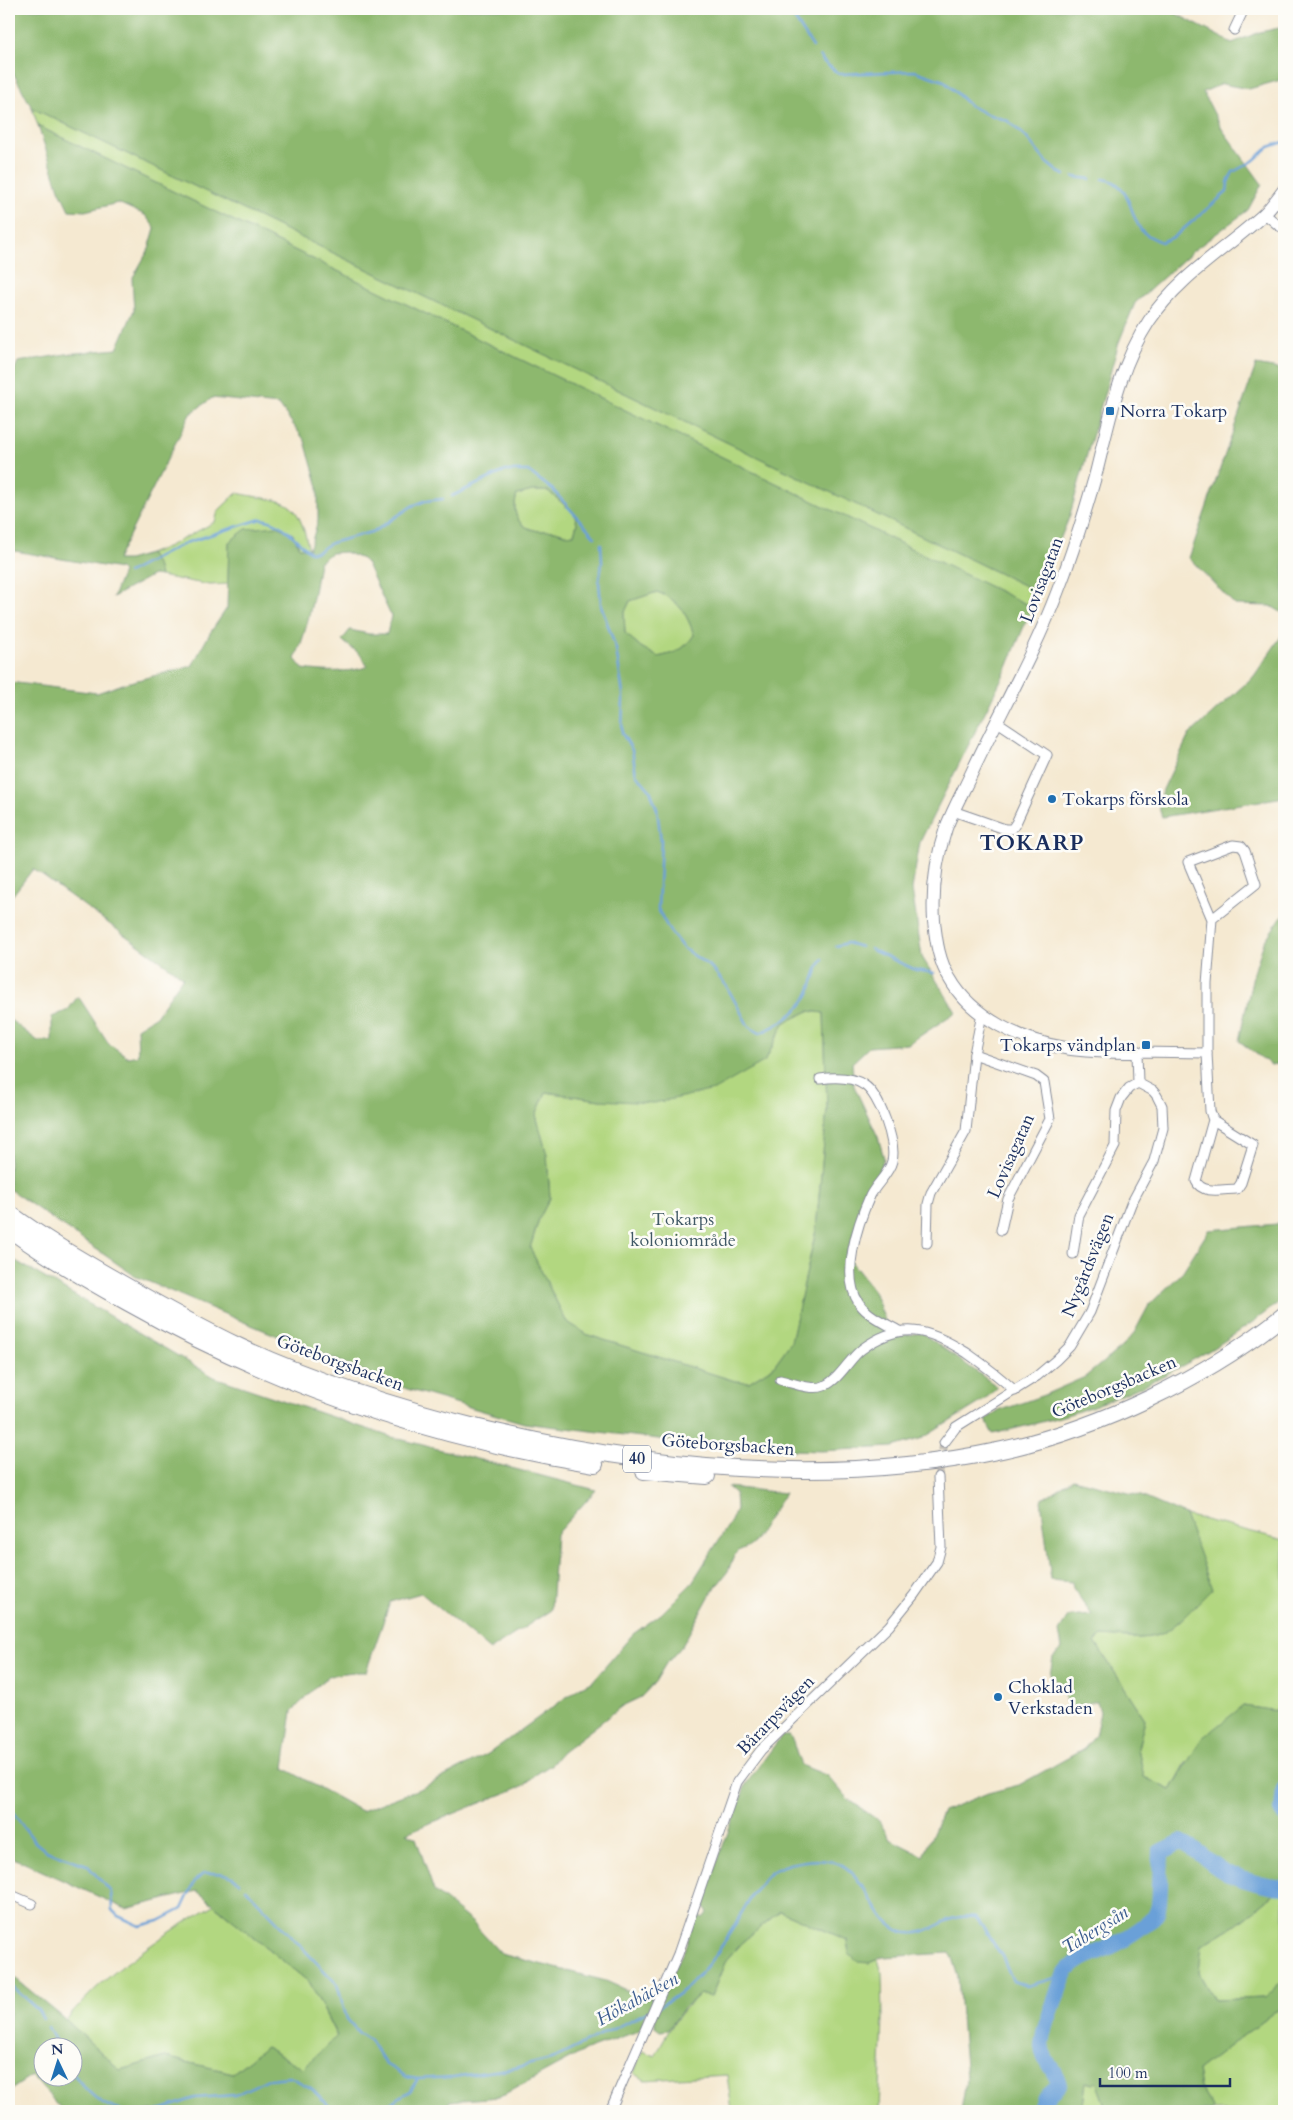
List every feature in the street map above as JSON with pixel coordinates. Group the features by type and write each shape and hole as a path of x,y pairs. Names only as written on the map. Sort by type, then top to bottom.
{"highway":[{"name":"Göteborgsbacken","path":"9,1213 42,1238 182,1318 242,1348 313,1377 383,1402 522,1439 590,1452 654,1461 804,1470 875,1468 926,1463 1006,1449 1082,1425 1160,1392 1225,1357 1284,1315"},
{"name":"Göteborgsbacken","path":"9,1228 87,1280 168,1326 237,1359 308,1389 379,1414 450,1434 546,1456 676,1474 804,1480 843,1479 924,1473 1006,1460 1085,1435 1124,1420 1180,1394 1222,1370 1284,1328"}],"street":[{"path":"1234,30 1244,9"},
{"name":"Lovisagatan","path":"1206,1053 1089,1050 1055,1046 1005,1028 982,1014 961,995 949,979 942,963 936,941 933,907 934,875 942,841 953,811 1037,641 1057,593 1078,535 1110,411 1130,354 1149,321 1172,292 1207,261 1268,217 1284,190"},
{"path":"1268,217 1284,228"},
{"path":"953,811 1005,829 1012,829 1016,823 1046,755 996,721"},
{"path":"1212,919 1256,884 1245,851 1241,846 1233,845 1188,862 1212,919 1207,984 1206,1053 1210,1111 1213,1120 1196,1181 1198,1186 1204,1190 1237,1189 1242,1183 1253,1145 1213,1120"},
{"path":"927,1243 926,1220 931,1193 966,1131 974,1054 982,1014"},
{"path":"1137,1052 1138,1083"},
{"name":"Lovisagatan","path":"974,1054 1036,1076 1044,1082 1050,1119 1008,1199 1001,1230"},
{"path":"820,1078 836,1076 858,1081 869,1089 889,1130 893,1145 891,1166 877,1183 867,1204 855,1235 851,1262 854,1292 858,1301 873,1316 899,1331"},
{"name":"Nygårdsvägen","path":"944,1443 956,1427 1038,1376 1070,1346 1090,1312 1131,1204 1154,1161 1163,1128 1162,1106 1153,1091 1138,1083 1128,1088 1120,1098 1116,1111 1115,1146 1079,1215 1073,1254"},
{"path":"780,1380 805,1386 823,1387 830,1383 863,1349 884,1336 899,1331 923,1331 946,1340 999,1376 1015,1391"},
{"name":"Bårarpsvägen","path":"610,2111 678,1954 737,1782 761,1750 889,1626 937,1562 941,1547 938,1477"},
{"path":"9,1894 32,1904"}],"green space":[{"path":"9,9 1167,9 1232,43 1260,32 1284,27 1284,79 1249,89 1222,84 1203,92 1222,129 1262,184 1248,210 1193,251 1135,303 1119,342 1069,518 1038,592 32,108 9,65"},
{"path":"32,108 1038,592 1032,607 38,126"},
{"path":"38,126 1032,607 1006,670 920,842 912,889 922,957 956,1012 908,1044 869,1047 852,1063 854,1086 878,1137 884,1158 846,1255 874,1291 891,1337 922,1333 998,1387 983,1401 923,1438 893,1447 821,1451 734,1448 524,1423 407,1389 135,1276 9,1189 9,1019 38,1041 52,1041 52,1017 68,1010 78,996 109,1044 128,1057 138,1055 137,1028 156,1016 183,977 33,869 9,900 9,682 97,693 126,683 192,666 210,633 227,608 229,542 246,529 277,526 293,534 299,547 309,550 318,521 318,487 305,441 279,405 212,398 190,414 117,560 128,560 149,554 157,565 160,576 153,575 113,597 123,572 120,569 9,550 9,382 18,362 66,354 117,349 134,310 132,279 149,249 155,228 145,215 118,203 85,211 69,210 59,189","holes":["532,491 548,491 574,513 577,524 574,534 539,531 526,527 521,523 516,514 515,502 517,495","345,552 362,559 367,564 391,616 387,634 369,634 350,630 342,640 360,654 367,667 343,671 311,670 303,669 295,659 307,624 319,562 331,553","657,592 665,595 677,604 685,614 694,635 679,650 658,657 641,647 625,633 624,614 630,601","809,1011 824,1013 827,1109 816,1230 791,1342 773,1367 749,1382 735,1381 588,1335 566,1321 530,1248 539,1219 550,1198 547,1155 536,1115 546,1092 600,1100 654,1103 714,1090 765,1061 784,1023"]},
{"path":"1256,365 1284,370 1284,614 1271,606 1235,605 1189,558"},
{"path":"532,491 548,491 574,513 577,524 574,534 539,531 526,527 521,523 515,508 517,495"},
{"path":"237,493 287,504 300,519 309,551 299,547 293,534 229,542 228,584 210,585 160,576 157,565 149,554 167,547 215,522 218,511"},
{"path":"657,592 665,595 677,604 685,614 694,635 679,650 658,657 641,647 625,633 624,614 630,601"},
{"path":"1284,632 1284,797 1162,817 1157,802 1189,735 1254,676"},
{"path":"1284,913 1284,1063 1271,1065 1239,1041 1253,975 1264,942"},
{"name":"Tokarps koloniområde","path":"809,1011 824,1013 827,1109 816,1230 791,1342 773,1367 749,1382 735,1381 588,1335 566,1321 530,1248 539,1219 550,1198 547,1155 536,1115 546,1092 600,1100 765,1061 784,1023"},
{"path":"1284,1216 1284,1298 1260,1317 1179,1368 1121,1395 1063,1416 993,1434 985,1420 996,1412 1044,1395 1085,1377 1120,1348 1133,1335 1149,1305 1181,1274 1209,1230 1277,1224"},
{"path":"9,1257 214,1377 388,1436 596,1490 556,1534 551,1610 490,1650 421,1593 390,1602 366,1672 342,1673 325,1679 292,1711 284,1768 361,1811 422,1788 488,1754 579,1688 593,1681 633,1634 661,1614 691,1584 731,1521 736,1509 735,1493 727,1487 785,1493 752,1545 740,1550 734,1556 728,1571 710,1595 682,1646 665,1665 655,1682 641,1697 622,1706 561,1753 552,1764 535,1775 525,1785 406,1833 416,1838 434,1891 473,1923 501,1954 606,1981 637,1995 644,1995 665,1988 684,1950 697,1915 703,1918 707,1913 702,1902 746,1784 782,1735 790,1735 801,1765 828,1776 848,1799 879,1821 890,1839 923,1856 943,1811 988,1793 1019,1785 1084,1749 1095,1736 1100,1712 1097,1701 1073,1707 1067,1706 1064,1690 1050,1675 1053,1657 1062,1649 1059,1631 1068,1617 1092,1615 1073,1588 1072,1582 1051,1580 1041,1500 1073,1479 1141,1496 1185,1515 1212,1589 1180,1620 1161,1634 1140,1638 1102,1636 1095,1642 1145,1719 1138,1748 1144,1777 1171,1790 1202,1738 1243,1706 1284,1712 1284,1894 1275,1894 1242,1921 1202,1945 1199,1973 1214,2000 1265,1998 1284,1980 1284,2007 1274,2012 1197,2071 1200,2087 1212,2108 1211,2111 1107,2111 1096,2081 1093,2084 1086,2082 1084,2111 961,2111 966,2080 958,1977 949,1953 883,1957 869,1963 859,1962 849,1953 847,1940 780,1911 741,1943 726,1960 711,1997 700,1994 684,2008 668,2030 660,2031 655,2027 655,2010 648,2010 638,2031 586,2050 499,2097 450,2101 443,2111 266,2111 265,2107 258,2105 213,2111 63,2111 43,2088 82,2088 82,2038 32,2038 32,2076 15,2087 9,2094 9,2001 15,1978 66,2020 120,2070 165,2057 233,2073 265,2047 303,2068 337,2036 310,1983 197,1891 126,1909 9,1856"},
{"path":"1185,1515 1284,1540 1284,1712 1243,1706 1186,1763 1171,1790 1144,1777 1138,1748 1145,1719 1095,1642 1102,1636 1139,1638 1161,1634 1180,1620 1211,1589"},
{"path":"1275,1894 1284,1894 1284,1980 1265,1998 1214,2000 1199,1973 1201,1946 1245,1919"},
{"path":"214,1905 310,1983 337,2037 303,2068 265,2047 233,2073 165,2057 120,2070 66,2020 98,1986 130,1961"},
{"path":"780,1911 847,1940 849,1953 869,1963 878,1959 882,1973 883,2019 879,2111 732,2111 727,2075 645,2080 634,2073 642,2051 655,2056 669,2030 686,2007 700,1994 711,1997 726,1960 741,1943"},
{"path":"1284,2007 1284,2111 1211,2111 1212,2108 1200,2087 1197,2071 1274,2012"},
{"path":"1086,2081 1093,2084 1096,2081 1107,2111 1084,2111"}],"waterway":[{"path":"788,9 813,47"},
{"path":"820,56 824,62 839,74 915,71 944,81 969,105 984,113 1008,121 1026,137 1047,163 1065,175"},
{"path":"1103,179 1119,185 1128,199 1141,230 1161,242 1174,237 1227,192 1228,182 1233,172 1253,161 1269,147 1284,142"},
{"path":"1074,177 1090,179"},
{"path":"452,496 505,471 528,471 553,490 595,537"},
{"path":"128,573 185,543 261,519 276,523 288,531 310,552 317,552 331,543 375,531 412,506 425,501 443,499"},
{"path":"601,544 602,563 599,582 601,605 616,649 623,694 622,733 632,750 636,774 650,790 657,809 661,841 658,909 669,930 683,948 712,968 727,987 749,1027 760,1033 781,1022 800,1007 808,995 818,967 823,959"},
{"path":"836,946 847,943 861,947"},
{"path":"870,949 916,970 934,973"},
{"name":"Tabergsån","path":"1284,1789 1282,1810 1284,1814"},
{"name":"Hökabäcken","path":"9,1807 35,1842 46,1851 87,1865 111,1892 112,1910 118,1916 140,1926 159,1921 182,1909 195,1881 204,1873 227,1875 239,1882"},
{"name":"Tabergsån","path":"1039,2111 1043,2099 1059,2085 1042,2047 1046,2025 1064,1976 1077,1962 1126,1938 1148,1923 1157,1912 1161,1852 1181,1842 1194,1849 1228,1874 1253,1882 1284,1888"},
{"name":"Hökabäcken","path":"658,2007 681,1992 701,1973 726,1940 754,1893 769,1874 792,1863 819,1860 835,1862 846,1867 862,1885 884,1918 892,1926 903,1932 922,1932 956,1918 976,1917 1002,1956 1013,1981 1027,1986 1065,1975"},
{"name":"Hökabäcken","path":"246,1889 337,1984 347,2019 359,2033 370,2040 385,2064 407,2077 417,2079 453,2077 515,2068 555,2058 651,2010"},
{"path":"9,1984 38,2010 43,2019"},
{"path":"48,2027 54,2038"},
{"path":"157,2111 195,2098 235,2095 268,2079 290,2077 311,2088 334,2111"},
{"path":"382,2111 410,2091 417,2080"},
{"path":"82,2085 101,2102 124,2111"}],"tunnel":[{"path":"938,1477 944,1443"}],"place":[{"name":"Norra Tokarp","path":"1110,411"},
{"name":"Tokarps förskola","path":"1052,799"},
{"name":"Tokarps vändplan","path":"1146,1045"},
{"name":"Choklad Verkstaden","path":"998,1697"}],"district":[{"name":"TOKARP","path":"1032,843"}]}
